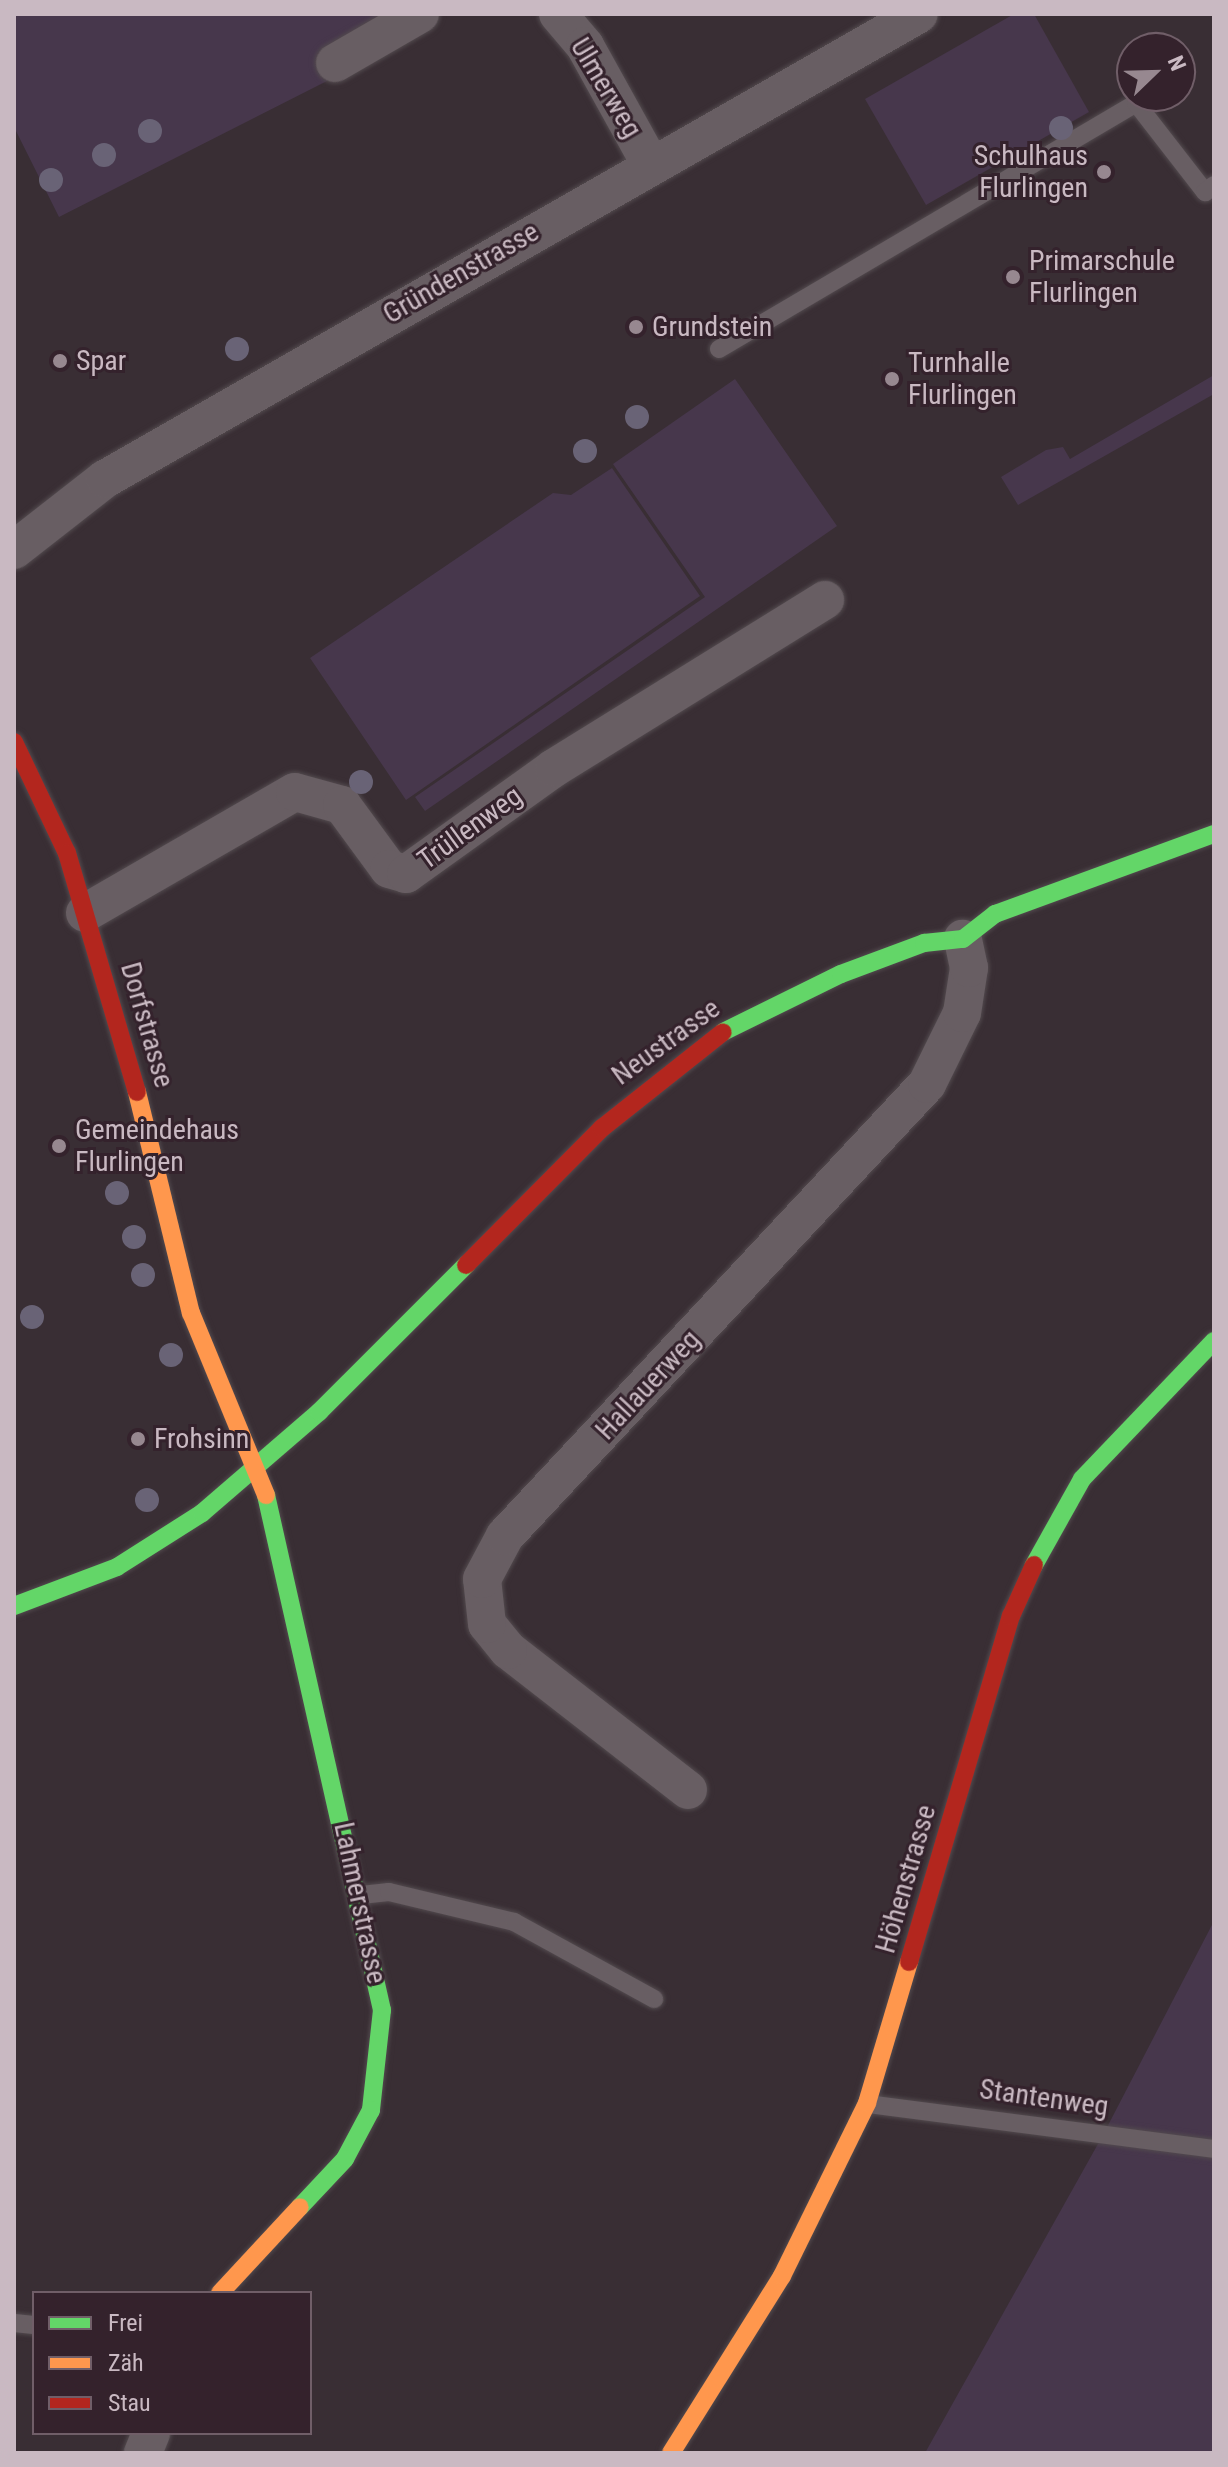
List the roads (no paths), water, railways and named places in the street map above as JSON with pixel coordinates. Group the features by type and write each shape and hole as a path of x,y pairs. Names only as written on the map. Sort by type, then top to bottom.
{"street":[{"path":"335,63 420,14"},
{"name":"Ulmerweg","path":"558,14 585,46 651,165"},
{"name":"Gründenstrasse","path":"14,550 105,479 919,14"},
{"name":"Trüllenweg","path":"85,913 295,792 342,805 389,869 406,874 554,768 825,600"},
{"name":"Dorfstrasse","path":"14,742 67,853 191,1313 258,1464"},
{"path":"963,939 995,914 1214,834"},
{"name":"Neustrasse","path":"14,1606 117,1567 202,1513 258,1464 651,1082 772,1004 924,943 963,939"},
{"name":"Hallauerweg","path":"688,1790 508,1650 487,1624 482,1579 505,1536 927,1084 962,1013 969,968 963,939"},
{"name":"Höhenstrasse","path":"671,2453 782,2276 867,2103 1011,1616 1044,1542 1082,1479 1214,1341"},
{"name":"Lahmerstrasse","path":"221,2291 247,2256 317,2193 371,2110 382,2010 361,1895 258,1464"}],"lane":[{"path":"719,349 1136,103 1205,192 1214,185"},
{"path":"361,1895 389,1892 514,1922 654,1999"},
{"name":"Stantenweg","path":"867,2103 1214,2149"}],"place":[{"name":"Schulhaus Flurlingen","path":"1104,172"},
{"name":"Primarschule Flurlingen","path":"1013,277"},
{"name":"Grundstein","path":"636,327"},
{"name":"Spar","path":"60,361"},
{"name":"Turnhalle Flurlingen","path":"892,379"},
{"name":"Gemeindehaus Flurlingen","path":"59,1146"},
{"name":"Frohsinn","path":"138,1439"}]}
